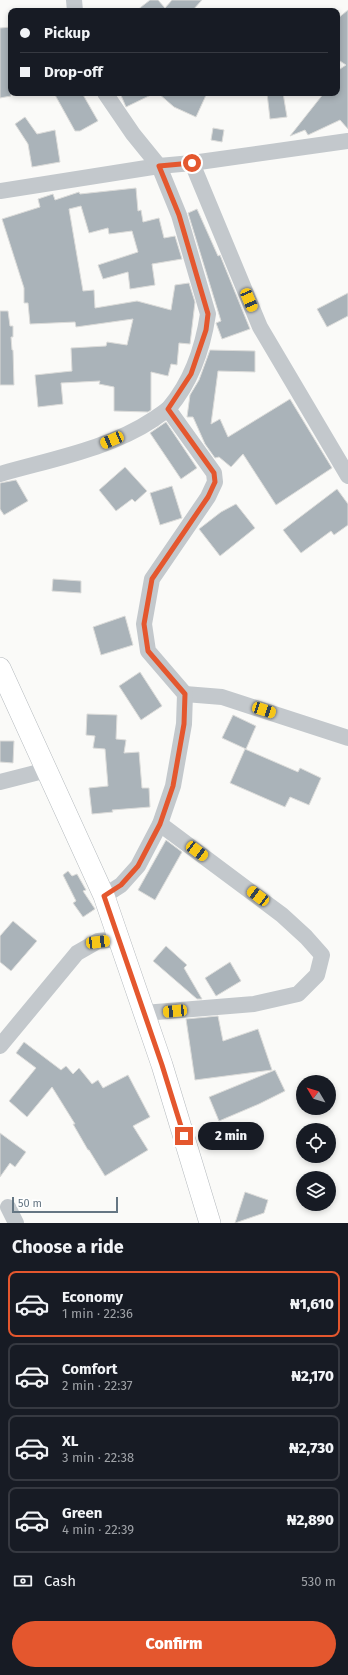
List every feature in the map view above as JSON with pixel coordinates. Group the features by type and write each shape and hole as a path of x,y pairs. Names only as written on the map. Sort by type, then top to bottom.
{"main road":[{"path":"0,668 104,896 162,1065 210,1223"}],"street":[{"path":"0,474 99,446 140,428 168,409 191,374 206,330 208,314 179,215 159,166 133,134 107,96"},
{"path":"0,191 159,166 192,163 348,141"},
{"path":"192,163 260,327 348,476"},
{"path":"104,896 121,885 138,866 160,824 173,786 184,724 185,694 148,651 144,624 152,579 208,497 215,482 214,473 168,409"},
{"path":"185,694 222,697 348,738"},
{"path":"0,782 47,770"},
{"path":"144,1014 254,1004 298,994 317,974 322,955 306,936 282,915 160,824"},
{"path":"0,1046 77,953 98,942 118,939"},
{"path":"8,1207 16,1223"}],"building":[{"path":"150,0 158,0 165,8 140,8"},
{"path":"172,0 202,0 195,8 165,8"},
{"path":"348,10 348,129 340,120 308,135 305,130 290,136 322,96 340,96 340,69 346,65 340,61 340,17"},
{"path":"8,27 8,96 11,96 0,98 0,28"},
{"path":"56,96 84,96 98,121 80,131 75,131"},
{"path":"121,96 149,96 126,107"},
{"path":"161,96 206,96 196,117 174,107"},
{"path":"267,96 284,96 287,117 270,119"},
{"path":"25,117 37,134 55,130 60,162 32,167 28,144 15,124"},
{"path":"213,128 224,130 222,142 211,140"},
{"path":"136,188 138,211 141,210 143,222 159,218 164,238 175,236 182,259 152,264 155,285 130,289 128,272 103,279 98,265 138,252 132,231 109,234 108,228 89,233 81,206 69,209 83,291 94,290 95,308 137,301 171,310 175,285 189,283 195,302 190,344 179,343 177,365 171,364 168,376 151,372 151,410 148,412 114,411 114,387 99,384 100,381 61,383 63,404 38,407 35,375 72,371 71,348 106,346 107,342 127,345 133,319 76,327 75,322 30,324 28,303 24,303 24,288 2,219 40,207 38,199 53,194 55,200 79,192 80,194"},
{"path":"197,209 218,256 220,255 250,329 222,339 216,323 221,321 188,213"},
{"path":"348,293 348,316 327,327 317,309"},
{"path":"0,311 8,311 10,326 13,326 13,337 11,337 14,385 0,385"},
{"path":"210,350 255,351 255,372 218,371 211,424 220,419 228,437 290,399 332,468 276,505 243,454 231,467 219,457 215,458 205,444 193,417 187,417 190,395 199,380"},
{"path":"166,422 197,468 181,479 150,433"},
{"path":"125,467 147,491 135,502 132,499 116,511 99,490"},
{"path":"16,480 28,501 4,515 0,509 0,483"},
{"path":"172,486 182,518 160,525 150,493"},
{"path":"337,489 348,504 348,525 334,535 331,531 301,553 283,530"},
{"path":"236,504 255,528 220,556 199,529 221,512"},
{"path":"53,579 81,581 81,593 52,591"},
{"path":"125,616 133,645 101,655 93,627"},
{"path":"140,672 162,706 141,720 119,686"},
{"path":"87,714 117,715 116,739 126,740 124,753 139,752 142,788 149,788 150,807 112,810 113,812 92,814 89,788 108,786 105,749 93,748 95,736 86,735"},
{"path":"233,715 256,726 246,749 222,738"},
{"path":"0,741 14,741 13,763 0,762"},
{"path":"245,749 298,772 300,768 321,778 309,805 290,797 285,807 230,783"},
{"path":"166,840 182,852 155,900 138,890"},
{"path":"68,871 72,876 77,874 86,890 83,891 95,909 83,917 73,903 76,901 63,875"},
{"path":"13,921 37,941 11,971 0,962 0,936"},
{"path":"166,946 187,965 184,968 202,999 197,999 153,961"},
{"path":"230,962 241,981 216,996 205,978"},
{"path":"218,1016 223,1041 258,1029 272,1070 195,1080 186,1019"},
{"path":"24,1042 61,1070 66,1066 73,1074 79,1068 92,1084 98,1080 103,1088 128,1075 150,1117 133,1126 148,1150 105,1176 88,1150 73,1124 75,1124 52,1087 27,1117 9,1101 36,1068 16,1053"},
{"path":"275,1070 285,1091 219,1121 209,1097"},
{"path":"0,1133 26,1152 15,1167 10,1163 0,1177"},
{"path":"245,1192 268,1200 264,1213 235,1223"}],"route":[{"path":"184,1136 162,1065 104,896 121,885 138,866 160,824 173,786 184,724 185,694 148,651 144,624 152,579 208,497 215,482 214,473 168,409 191,374 206,330 208,314 179,215 159,166 192,163"}]}
